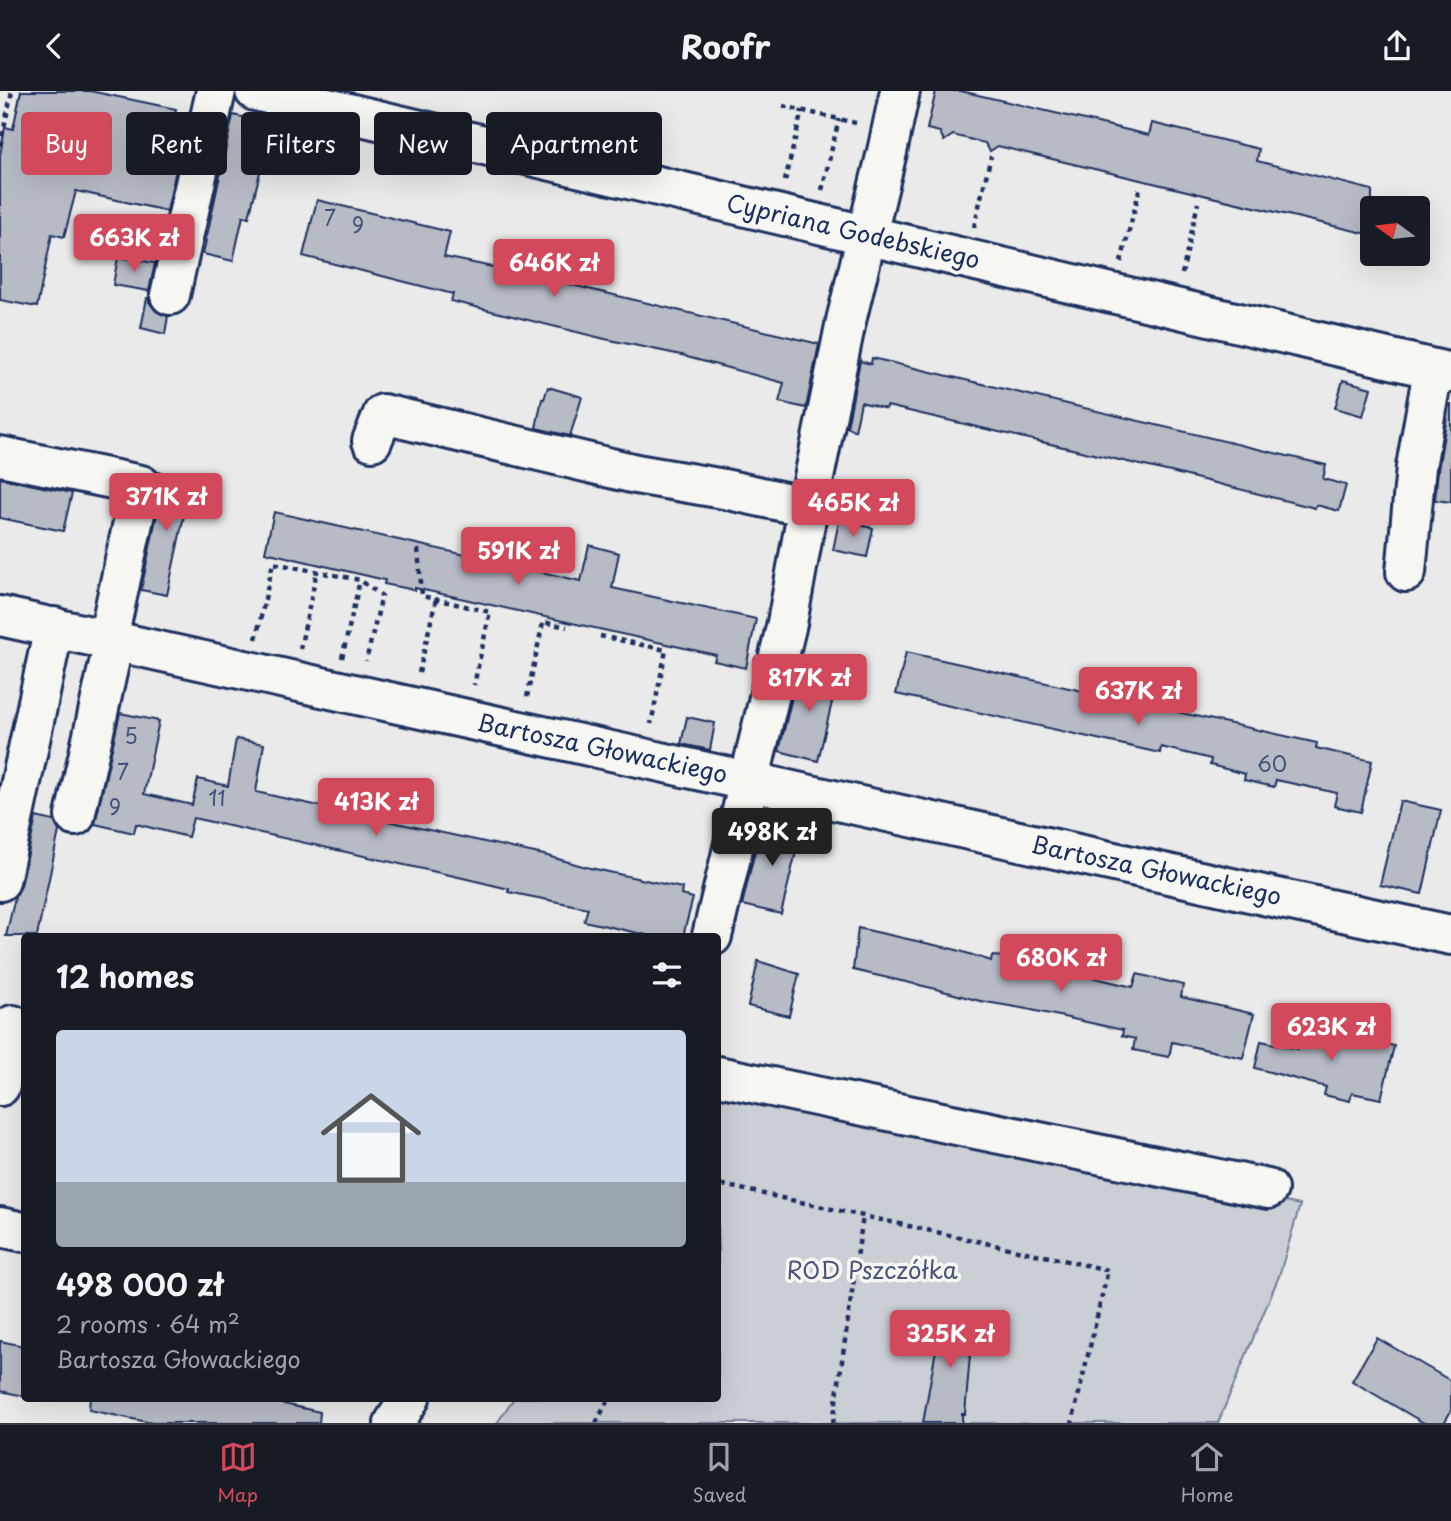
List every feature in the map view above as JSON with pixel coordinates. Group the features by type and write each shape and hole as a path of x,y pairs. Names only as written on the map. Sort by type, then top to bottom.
{"street":[{"path":"170,295 216,91"},
{"name":"Cypriana Godebskiego","path":"255,91 1442,371"},
{"path":"713,933 787,623 846,321 900,91"},
{"path":"1406,572 1416,467 1442,371"},
{"path":"372,441 383,414 636,474 808,507"},
{"path":"0,456 141,485 75,817"},
{"name":"Bartosza Głowackiego","path":"0,615 1451,935"},
{"path":"0,881 54,627"},
{"path":"0,1086 13,1025"},
{"path":"721,1077 1268,1189"},
{"path":"0,1227 21,1231"},
{"path":"394,1423 407,1402"}],"path":[{"path":"0,146 12,91"},
{"path":"783,106 892,131"},
{"path":"783,186 802,110"},
{"path":"820,195 839,119"},
{"path":"973,232 991,156"},
{"path":"1120,267 1140,188"},
{"path":"1180,282 1198,203"},
{"path":"418,549 422,596 490,612 472,695"},
{"path":"255,644 273,563 317,571 360,580 382,596 365,666"},
{"path":"299,655 317,571"},
{"path":"340,664 360,580"},
{"path":"418,677 436,599"},
{"path":"526,701 543,622 567,627"},
{"path":"600,636 666,650 649,733"},
{"path":"721,1189 723,1185 1108,1270 1072,1423"},
{"path":"833,1423 863,1216"},
{"path":"596,1423 607,1402"}],"green space":[{"name":"ROD Pszczółka","path":"721,1086 1300,1205 1279,1276 1218,1423 497,1423 511,1402 721,1402"}],"building":[{"path":"21,91 90,91 176,109 175,112 126,112 126,175 175,175 167,211 76,191 64,237 52,234 37,307 0,300 0,155 5,127 13,129"},
{"path":"936,91 961,91 1149,135 1152,123 1259,149 1257,161 1372,190 1372,196 1360,196 1360,232 998,146 990,151 985,143 953,135 944,141 940,132 927,129"},
{"path":"233,115 241,117 241,175 259,175 249,217 243,216 233,261 203,254 220,175 227,175 227,143"},
{"path":"317,200 450,232 444,257 819,344 806,408 779,402 784,383 686,356 451,301 453,294 303,256"},
{"path":"118,257 155,263 149,291 113,285"},
{"path":"147,298 156,311 168,316 165,334 141,328"},
{"path":"872,358 1326,465 1323,479 1346,485 1339,511 1316,505 1315,508 887,406 886,409 861,402 855,431 847,427 860,361 871,364"},
{"path":"1343,380 1371,388 1363,416 1335,408"},
{"path":"548,387 582,397 570,436 536,428 542,399"},
{"path":"1451,404 1451,502 1435,500"},
{"path":"158,472 192,478 167,595 141,590 162,490 162,479"},
{"path":"0,478 72,493 63,531 0,518"},
{"path":"274,512 581,581 589,545 619,553 612,588 756,619 746,668 714,661 716,655 415,588 384,584 385,580 265,552"},
{"path":"839,521 873,528 867,557 833,550"},
{"path":"906,652 1317,743 1316,748 1372,761 1361,812 1334,806 1337,793 1276,780 1274,787 1244,780 1245,774 1210,765 1211,759 1161,747 1160,753 896,694"},
{"path":"799,668 838,677 818,761 779,751"},
{"path":"120,713 159,721 144,794 192,805 198,779 228,786 236,739 264,744 256,792 328,808 327,813 374,822 374,818 682,888 681,895 693,898 684,933 638,933 584,921 588,908 508,892 509,889 463,878 193,818 188,837 136,824 134,833 95,824"},
{"path":"687,717 715,723 710,750 681,744"},
{"path":"1400,801 1441,810 1422,894 1380,885"},
{"path":"36,817 54,821 59,831 38,933 6,936 15,897 21,886"},
{"path":"762,822 801,831 781,914 742,905"},
{"path":"858,928 957,950 991,961 992,956 1007,957 1133,987 1137,974 1183,985 1181,997 1254,1014 1243,1058 1172,1042 1169,1057 1133,1050 1135,1039 1122,1036 1123,1030 980,1001 853,970"},
{"path":"758,961 799,974 789,1016 748,1006"},
{"path":"1303,1025 1394,1046 1381,1099 1352,1093 1350,1101 1324,1095 1326,1087 1255,1068 1261,1041 1298,1049"},
{"path":"937,1313 973,1319 962,1423 923,1423 937,1344 933,1344"},
{"path":"1377,1338 1451,1381 1451,1411 1444,1423 1424,1423 1352,1381"},
{"path":"0,1341 21,1345 21,1395 0,1391"},
{"path":"90,1402 275,1402 320,1412 319,1423 152,1423 89,1410"}]}
